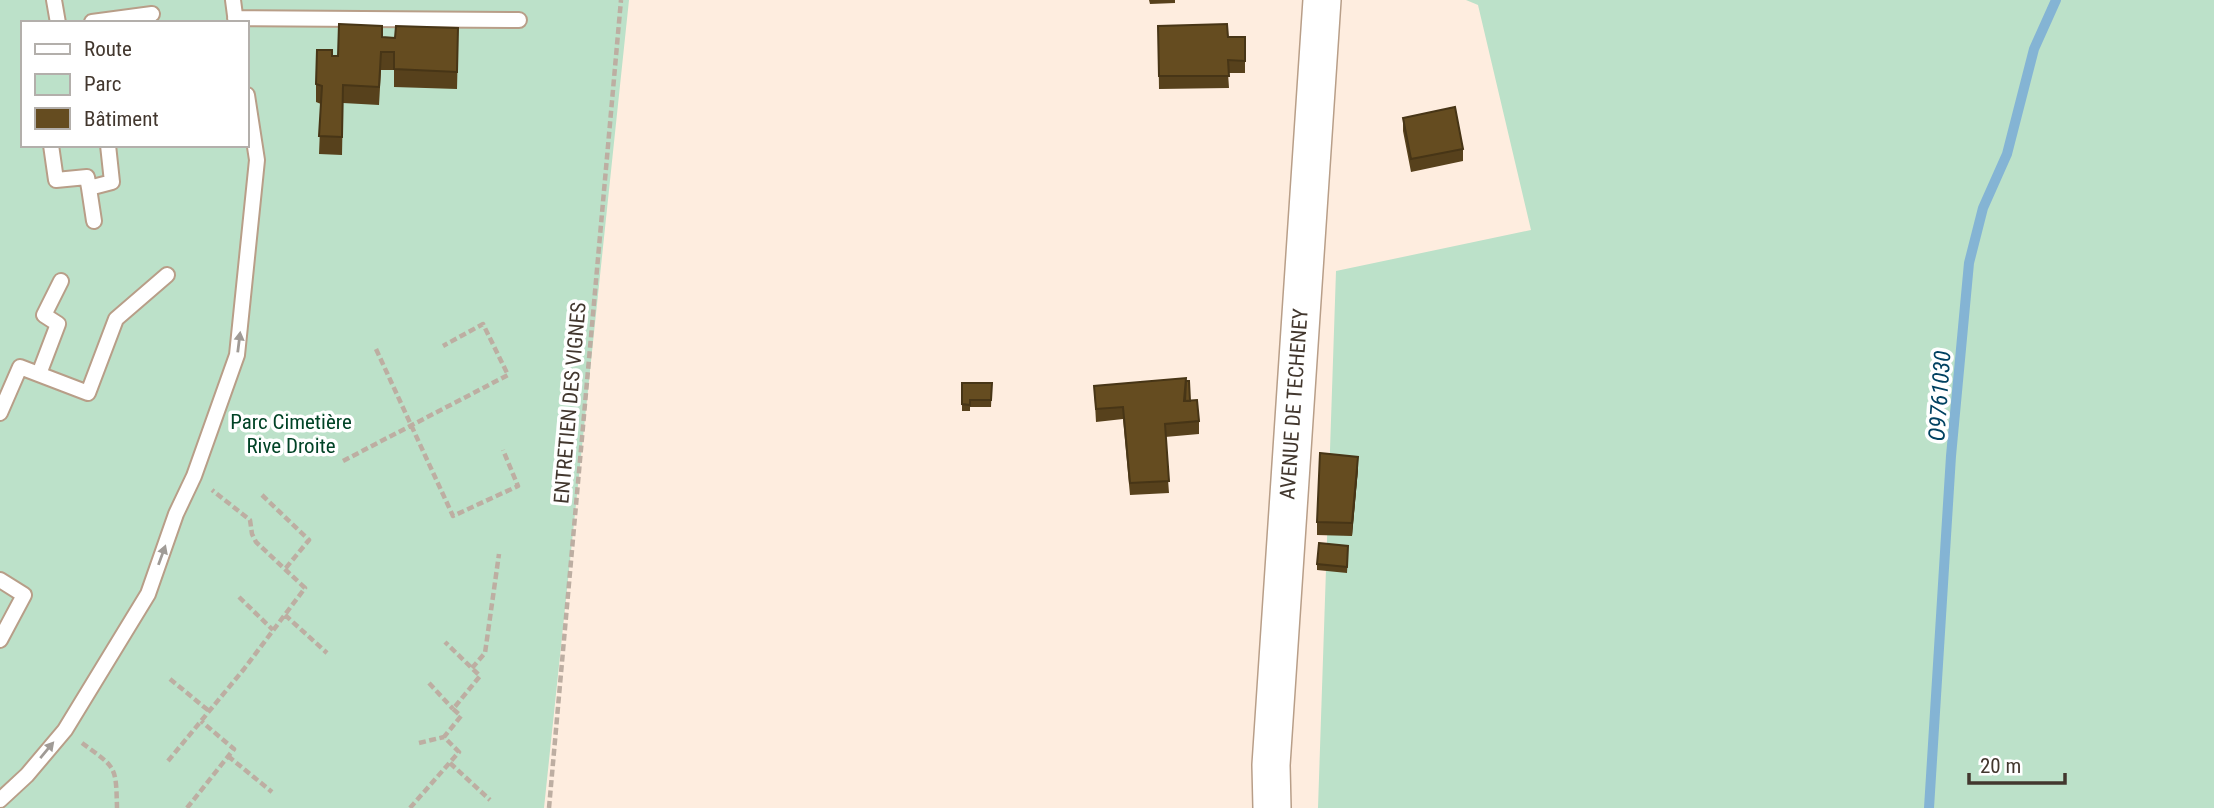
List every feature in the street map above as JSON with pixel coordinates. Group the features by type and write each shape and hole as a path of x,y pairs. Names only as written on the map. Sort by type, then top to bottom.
{"street":[{"name":"AVENUE DE TECHENEY","path":"1272,808 1271,765 1322,0"}],"lane":[{"path":"54,0 58,21"},
{"path":"233,0 236,20 519,20"},
{"path":"96,21 152,14"},
{"path":"0,800 27,775 65,730 148,594 237,355 257,160 248,102"},
{"path":"51,147 56,180 88,177 94,221"},
{"path":"89,188 112,182 108,147"},
{"path":"0,413 20,367 88,393 116,318 167,275"},
{"path":"39,374 58,324 44,315 61,281"},
{"path":"0,580 24,595 0,640"}],"path":[{"name":"ENTRETIEN DES VIGNES","path":"550,808 621,0"},
{"path":"343,461 508,375 483,324 443,346"},
{"path":"376,349 453,516 518,486 503,450"},
{"path":"168,761 305,588 256,542 250,520 194,476"},
{"path":"262,495 309,540 285,569"},
{"path":"472,668 485,653 499,554"},
{"path":"239,597 273,630"},
{"path":"285,615 327,653"},
{"path":"445,642 480,676 453,709"},
{"path":"170,679 209,711"},
{"path":"419,743 444,737 461,716 429,683"},
{"path":"187,808 234,749 201,721"},
{"path":"65,730 108,762 116,775 117,808"},
{"path":"410,808 459,752 444,737"},
{"path":"228,756 272,792"},
{"path":"450,763 490,800"}],"green space":[{"name":"Parc Cimetière Rive Droite","path":"0,0 629,0 544,808 0,808"},
{"path":"1466,0 2214,0 2214,808 1318,808 1336,271 1531,230 1478,5"}],"building":[{"path":"339,24 382,26 382,37 395,38 396,26 458,28 457,72 394,69 394,52 381,52 379,87 343,85 342,137 319,136 322,86 316,84 317,50 332,50 332,56 338,56"},
{"path":"1227,24 1228,37 1245,37 1245,61 1228,60 1229,76 1159,76 1158,26"},
{"path":"1455,107 1463,149 1411,159 1403,118"},
{"path":"1186,378 1184,401 1197,400 1199,421 1165,424 1169,481 1130,483 1123,407 1096,409 1094,386"},
{"path":"1186,381 1189,381 1190,401 1185,401"},
{"path":"962,383 992,383 991,400 970,400 970,405 962,404"},
{"path":"1320,453 1358,457 1352,523 1317,522"},
{"path":"1319,543 1348,546 1347,567 1317,564"}],"waterway":[{"name":"O9761030","path":"1929,808 1951,456 1969,263 1983,208 2007,154 2034,49 2056,0"}]}
